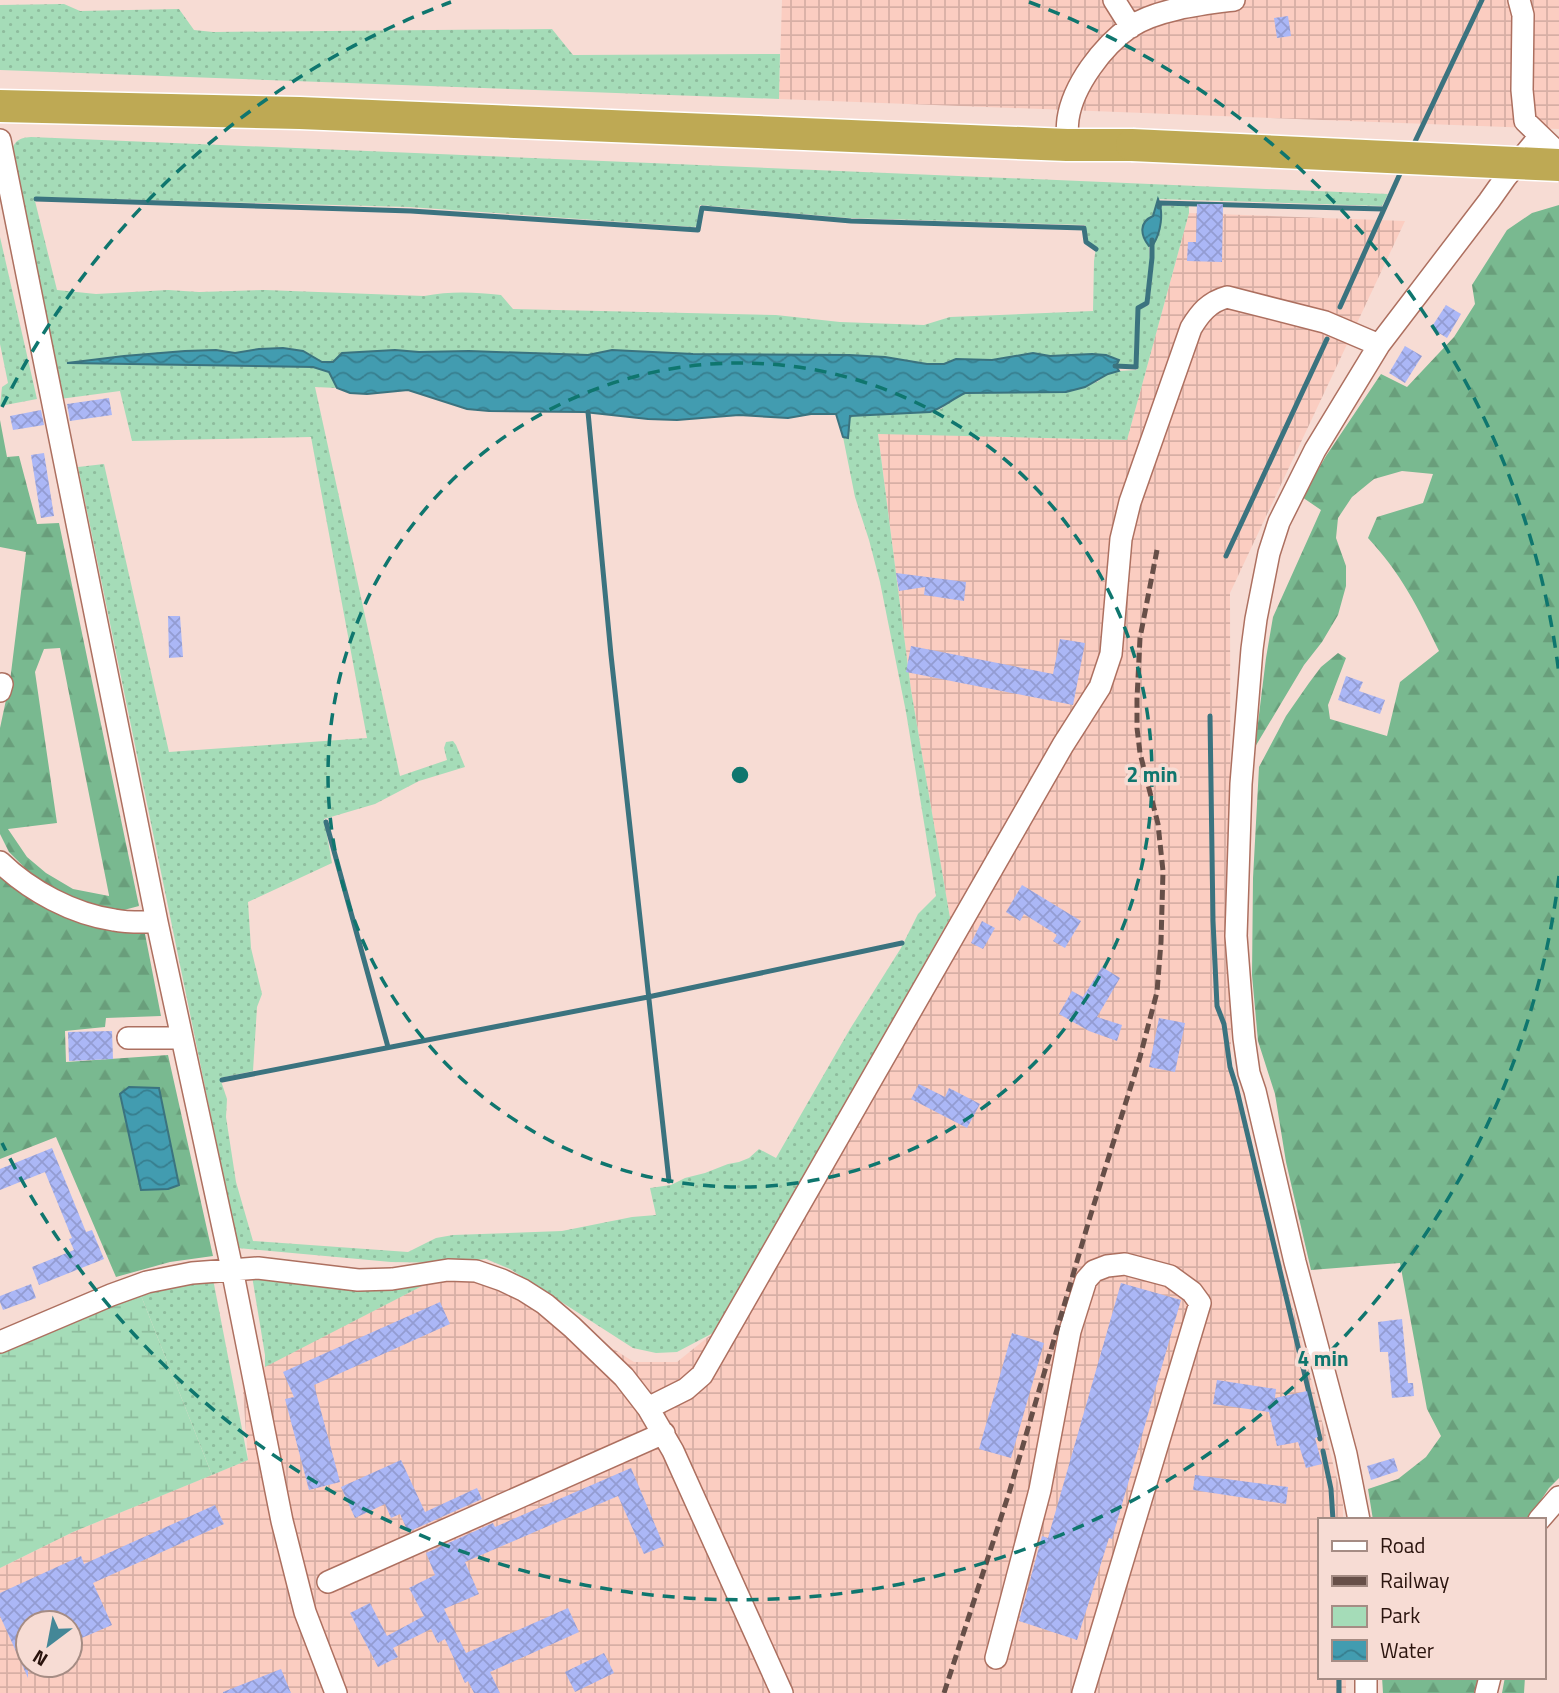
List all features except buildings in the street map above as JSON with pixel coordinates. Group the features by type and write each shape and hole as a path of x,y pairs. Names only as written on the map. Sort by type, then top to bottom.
{"highway":[{"path":"0,106 300,113 1067,145 1132,145 1559,165"}],"street":[{"path":"1114,0 1131,27"},
{"path":"1067,145 1068,118 1078,88 1093,63 1131,27 1185,4 1234,0"},
{"path":"1520,0 1523,15 1522,90 1525,121 1559,154"},
{"path":"1359,1518 1346,1454 1249,1073 1236,936 1241,784 1255,619 1269,553 1279,522 1315,450 1378,345 1540,136"},
{"path":"0,140 282,1521 306,1612 336,1693"},
{"path":"648,1408 686,1389 702,1375 714,1356 1056,757 1100,687 1111,654 1121,539 1130,502 1191,328 1198,316 1216,300 1227,297 1325,322 1378,345"},
{"path":"0,862 12,874 35,889 76,910 115,921 158,922"},
{"path":"128,1038 183,1038"},
{"path":"996,1658 1040,1490 1070,1331 1086,1280 1094,1271 1125,1264 1170,1276 1192,1292 1200,1303 1083,1693"},
{"path":"0,1342 147,1282 192,1273 258,1268 358,1280 392,1279 462,1270 476,1271 502,1280 545,1304 572,1326 624,1377 648,1408 664,1433 782,1693"},
{"path":"328,1582 664,1433"},
{"path":"1541,1518 1559,1497"}],"shaded area":[{"path":"782,0 1559,0 1559,129 779,99"},
{"path":"1189,213 1405,221 1230,593 1231,1069 1343,1502 1343,1518 1318,1518 1318,1679 1346,1679 1346,1693 0,1693 0,1568 73,1532 248,1460 242,1378 455,1269 472,1266 634,1362 677,1362 713,1333 950,918 911,690 878,433 1127,440"}],"green space":[{"path":"64,4 80,11 179,9 194,30 213,32 552,29 573,55 780,54 779,99 0,70 0,5"},
{"path":"31,137 1388,194 1382,206 1158,199 1153,216 1149,218 1143,234 1149,246 1150,259 1145,302 1136,307 1134,365 1117,364 1118,359 1106,355 1050,356 1033,353 992,360 956,359 944,364 927,364 885,357 849,355 693,354 612,350 588,355 395,350 342,353 334,362 322,362 314,358 259,349 235,353 216,350 74,362 313,367 329,372 337,388 315,387 400,776 447,760 444,748 446,742 453,741 465,767 419,781 375,804 324,819 332,863 248,902 251,948 262,994 257,1007 253,1071 220,1078 227,1099 226,1117 236,1182 253,1241 408,1252 436,1238 453,1235 562,1231 656,1215 650,1188 671,1185 685,1178 739,1162 759,1149 776,1158 850,1029 901,948 918,914 936,896 906,712 880,582 855,497 843,437 848,438 849,416 941,409 952,399 965,393 1066,392 1097,382 1108,374 1137,370 1140,309 1149,305 1153,245 1160,229 1161,206 1189,206 1127,440 878,434 911,690 950,918 713,1333 677,1352 656,1353 633,1348 510,1269 486,1259 450,1263 391,1262 238,1248 78,467 104,464 169,752 367,738 311,437 132,441 120,391 60,399 11,154 17,141","holes":["34,197 409,207 694,227 697,226 700,205 848,218 1085,225 1088,241 1096,247 1093,311 950,317 924,325 840,322 776,315 513,309 501,295 472,293 424,296 265,290 168,290 96,294 57,290"]},
{"path":"1559,205 1559,1478 1529,1518 1373,1518 1368,1489 1398,1479 1426,1457 1441,1436 1427,1409 1400,1263 1311,1270 1286,1162 1275,1094 1258,1041 1252,975 1253,878 1259,767 1286,716 1321,667 1338,653 1346,658 1328,705 1330,719 1387,736 1400,682 1439,651 1408,592 1390,564 1368,538 1377,517 1423,503 1433,474 1402,471 1374,479 1352,497 1338,518 1336,538 1346,566 1346,586 1338,615 1304,665 1255,747 1273,617 1321,510 1302,497 1381,374 1407,387 1454,337 1475,304 1472,285 1507,230 1532,213"},
{"path":"0,237 37,399 0,406 2,387 8,383 0,344"},
{"path":"0,420 7,457 19,456 37,524 59,523 139,906 120,911 74,901 39,882 9,852 0,834 0,728 10,681 26,552 0,547","holes":["60,648 109,896 73,889 46,873 27,857 8,829 57,823 35,672 44,649"]},
{"path":"0,873 22,894 50,908 112,930 145,934 161,1016 106,1018 105,1027 65,1031 66,1062 168,1055 213,1256 170,1262 116,1277 56,1137 0,1159"},
{"path":"455,1269 265,1367 252,1276"},
{"path":"213,1279 248,1460 212,1475 140,1293"},
{"path":"140,1293 212,1475 73,1532 0,1568 0,1347"},
{"path":"1382,1679 1478,1679 1474,1693 1383,1693"},
{"path":"1505,1679 1525,1679 1524,1693 1502,1693"}],"water":[{"path":"1158,199 1161,210 1160,228 1153,245 1149,246 1142,229 1145,222 1153,216"},
{"path":"283,348 303,351 322,362 333,362 342,353 395,350 588,355 612,350 693,354 849,355 885,357 927,364 944,364 956,359 992,360 1033,353 1050,356 1092,354 1119,360 1116,366 1119,371 1085,387 1066,392 965,393 930,412 850,416 848,438 843,437 836,414 788,418 739,415 677,420 584,412 489,411 467,409 408,390 350,393 337,388 329,372 313,367 67,363 185,351 216,350 235,353"},
{"path":"129,1087 159,1088 179,1185 168,1189 141,1190 120,1094"}],"waterway":[{"path":"1412,148 1482,0"},
{"path":"1340,307 1403,167"},
{"path":"36,199 411,211 698,230 702,208 851,221 1084,228 1086,242 1096,249"},
{"path":"1159,207 1160,203 1383,209"},
{"path":"1115,366 1136,367 1138,308 1147,303 1152,240"},
{"path":"1226,556 1327,339"},
{"path":"588,412 611,655 669,1181"},
{"path":"1210,716 1217,1006 1224,1024 1230,1067 1320,1439"},
{"path":"326,822 388,1047"},
{"path":"222,1080 648,997 902,943"},
{"path":"1323,1451 1331,1489 1333,1518"},
{"path":"1339,1679 1339,1693"}],"railway":[{"path":"944,1693 1009,1493 1140,1057 1157,992 1163,871 1158,824 1140,753 1137,728 1140,638 1157,550"}]}
